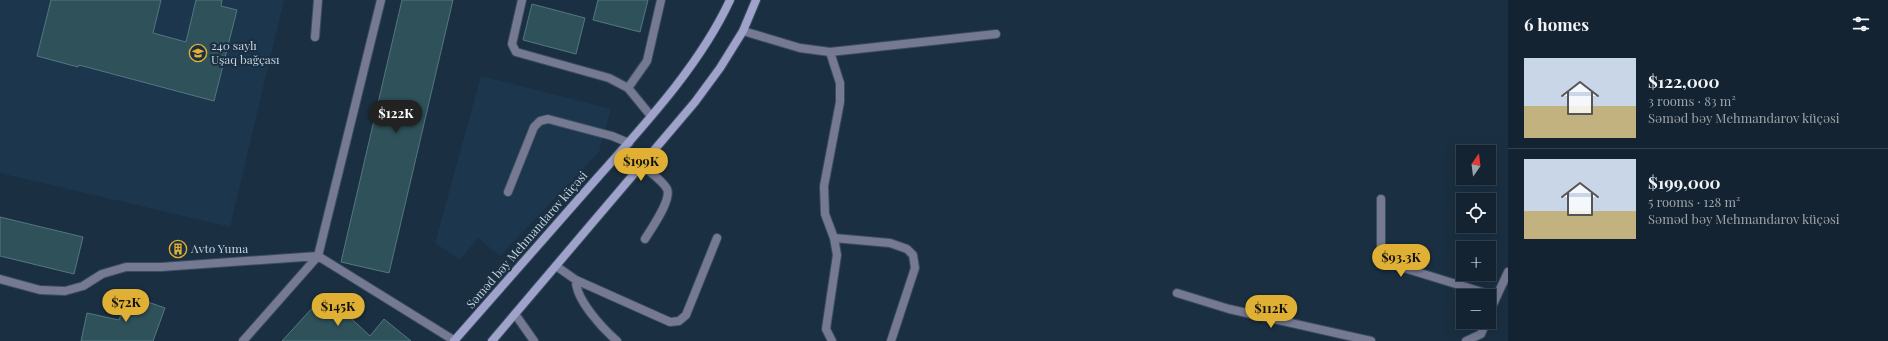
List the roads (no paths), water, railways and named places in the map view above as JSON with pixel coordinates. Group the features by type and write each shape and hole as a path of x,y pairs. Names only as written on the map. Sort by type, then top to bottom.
{"main road":[{"name":"Səməd bəy Mehmandarov küçəsi","path":"454,341 629,143 651,116 699,54 730,0"},
{"path":"492,341 695,102 720,68 743,31 756,0"}],"street":[{"path":"315,37 318,0"},
{"path":"243,341 318,256 381,0"},
{"path":"522,0 512,44 516,52 609,78 628,88 651,116"},
{"path":"628,88 647,61 661,0"},
{"path":"743,31 800,48 830,52 996,34"},
{"path":"830,52 840,83 840,102 824,186 825,214 834,238 837,255 826,329 832,341"},
{"path":"508,192 534,127 540,122 548,120 612,136 629,143"},
{"path":"642,165 667,188 668,195 665,205 645,239"},
{"path":"1381,199 1381,256 1391,264 1472,289"},
{"path":"556,266 576,280 670,322 679,321 686,315 717,238"},
{"path":"834,238 890,244 907,249 913,255 915,268 891,341"},
{"path":"0,279 40,290 65,291 83,286 102,274 126,267 161,267 318,256 454,341"},
{"path":"1496,294 1508,272"},
{"path":"576,280 576,288 581,299 617,341"},
{"path":"1177,293 1229,309 1371,341"},
{"path":"515,314 534,341"},
{"path":"1466,341 1481,334 1483,329"}],"place":[{"name":"240 saylı Uşaq bağçası","path":"198,53"},
{"name":"Avto Yuma","path":"178,249"}]}
